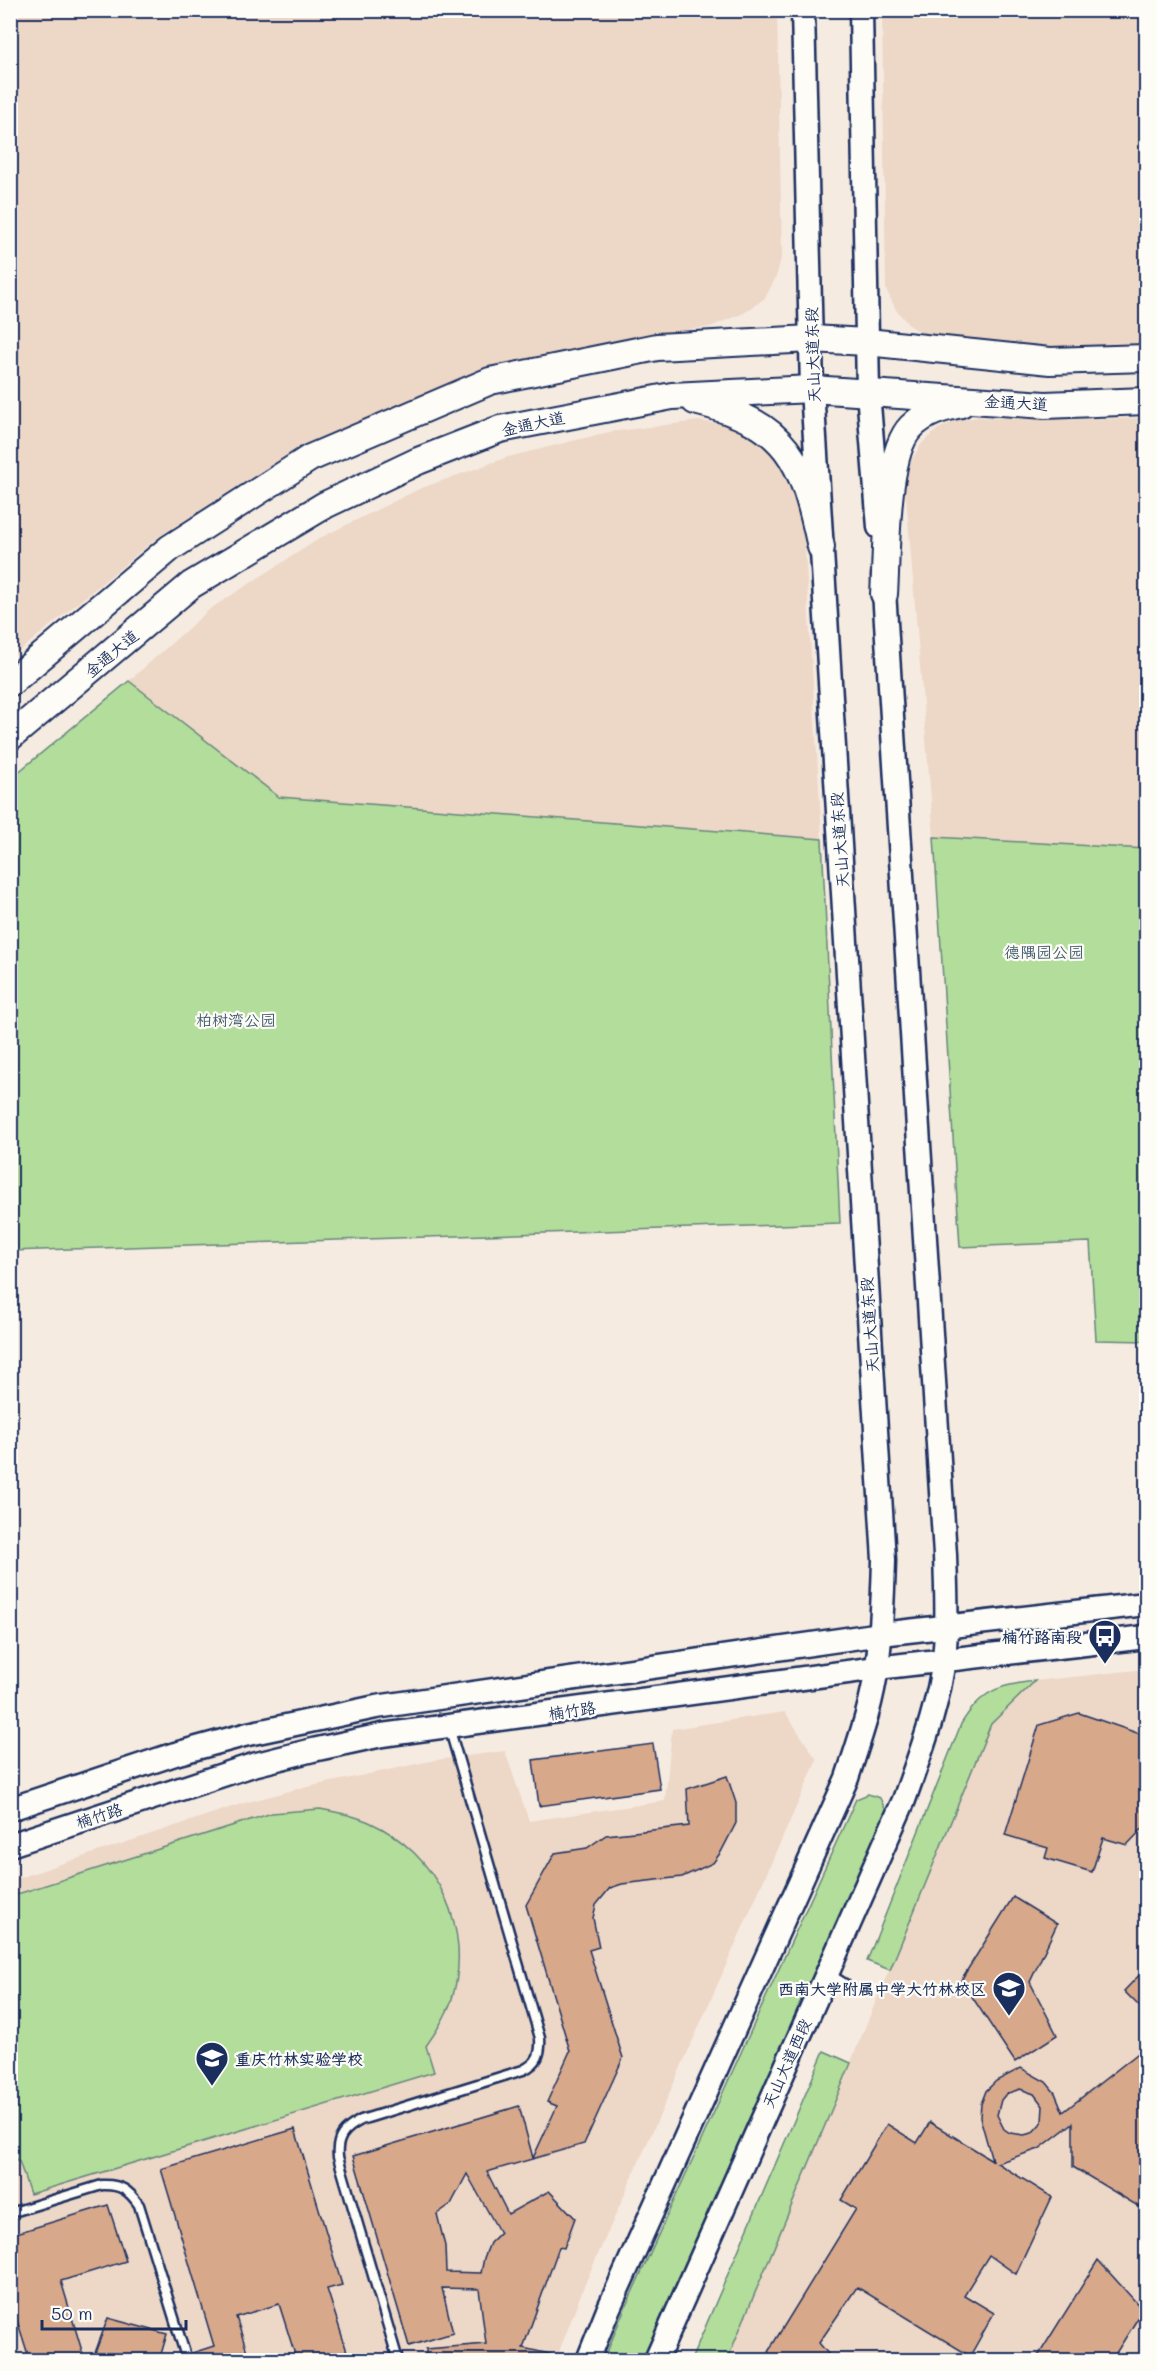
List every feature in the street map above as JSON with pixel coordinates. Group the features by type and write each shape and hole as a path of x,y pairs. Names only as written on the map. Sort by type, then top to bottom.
{"main road":[{"name":"天山大道东段","path":"804,10 812,389 884,1560 877,1668"},
{"path":"861,10 868,392 884,594 945,1555 947,1627 944,1660"},
{"path":"10,682 170,548 310,458 490,381 657,347 811,339 867,342 1050,362 1146,358"},
{"name":"金通大道","path":"10,737 191,585 325,505 418,461 500,429 672,396 812,389 1045,405 1146,401"},
{"path":"672,396 722,408 744,417 768,431 789,452 803,476 821,547"},
{"path":"884,594 891,475 897,448 909,429 924,416 975,400"},
{"name":"楠竹路","path":"10,1809 175,1754 308,1720 376,1707 881,1634 1146,1604"},
{"name":"楠竹路","path":"10,1845 253,1765 371,1738 877,1668 1146,1637"},
{"name":"天山大道西段","path":"656,2361 836,1978 928,1732 944,1660"},
{"path":"588,2361 613,2300 847,1778 864,1725 877,1668"}],"lane":[{"path":"398,2361 336,2144 342,2134 361,2120 523,2070 532,2066 540,2053 540,2037 448,1726"},
{"path":"10,2213 102,2185 124,2188 139,2205 188,2361"}],"shaded area":[{"path":"11,10 777,11 782,255 776,277 765,298 744,313 710,327 657,333 485,369 302,445 158,537 11,658"},
{"path":"882,11 1146,11 1146,349 1052,353 930,338 909,325 896,310 886,289"},
{"path":"979,417 1046,420 1146,418 1146,849 934,837 905,483 911,461 922,443 938,429 958,420"},
{"path":"698,421 731,425 758,437 777,456 790,478 801,507 822,839 279,797 129,681 210,609 322,537 419,489 508,457 609,432"},
{"name":"西南大学附属中学大竹林校区","path":"1146,1669 1146,2347 1137,2360 727,2360 991,1724 1035,1681"},
{"path":"785,1712 817,1760 584,2286 556,2360 11,2360 10,1881 241,1804 293,1790 436,1760 505,1751 529,1821 665,1801 672,1729"}],"green space":[{"name":"柏树湾公园","path":"129,681 279,797 822,839 840,1223 11,1251 11,778"},
{"name":"德隅园公园","path":"934,837 1146,849 1146,1341 1096,1340 1090,1242 960,1247"},
{"path":"1035,1681 991,1724 890,1970 867,1961 961,1724 976,1704 992,1692 1010,1685"},
{"path":"868,1794 880,1798 886,1811 642,2360 604,2360 621,2317 856,1799"},
{"path":"320,1809 369,1822 393,1836 414,1853 432,1874 445,1897 454,1922 458,1948 457,1975 449,2008 426,2046 434,2072 30,2194 19,2161 11,2157 11,1896 272,1813"},
{"path":"824,2051 851,2063 727,2360 691,2360"}],"building":[{"path":"1079,1713 1146,1736 1146,1825 1127,1845 1103,1838 1092,1872 1045,1858 1048,1848 1005,1835 1039,1725"},
{"path":"653,1744 660,1789 539,1806 533,1760"},
{"path":"727,1776 736,1803 736,1823 713,1863 682,1877 622,1884 610,1888 596,1905 593,1918 599,1947 589,1950 623,2058 584,2144 487,2172 508,2214 549,2191 575,2218 564,2248 559,2247 523,2348 550,2354 549,2361 426,2361 426,2349 486,2344 479,2289 442,2288 453,2333 409,2346 353,2156 519,2106 533,2158 557,2106 547,2102 570,2051 526,1905 555,1853 587,1848 606,1835 689,1826 687,1789","holes":["467,2174 500,2233 490,2243 481,2273 446,2272 445,2246 437,2214 451,2204"]},
{"path":"1013,1897 1057,1924 1030,1982 1057,2035 1015,2062 961,1980"},
{"path":"1146,1968 1146,2013 1124,1991"},
{"path":"1146,2047 1146,2211 1073,2167 1073,2123 1039,2149 997,2163 1052,2197 1016,2274 989,2255 964,2295 994,2313 970,2356 857,2287 819,2343 834,2361 776,2361 768,2352 856,2209 841,2200 887,2124 917,2143 930,2122 992,2160 980,2117 981,2104 986,2091 996,2081 1021,2068 1046,2082 1055,2093 1063,2112","holes":["1020,2089 1034,2094 1043,2106 1042,2122 1032,2133 1024,2135 1010,2133 1004,2129 997,2115 1001,2100 1006,2094"]},
{"path":"295,2129 342,2285 327,2289 350,2361 297,2361 279,2304 236,2317 250,2361 193,2361 192,2353 214,2346 161,2169"},
{"path":"108,2205 126,2261 61,2281 85,2361 30,2361 10,2298 10,2235"},
{"path":"1098,2260 1143,2310 1111,2361 1035,2361"},
{"path":"108,2318 167,2334 159,2361 92,2361"}],"place":[{"name":"楠竹路南段","path":"1105,1665"},
{"name":"西南大学附属中学大竹林校区","path":"1009,2017"},
{"name":"重庆竹林实验学校","path":"212,2087"}]}
